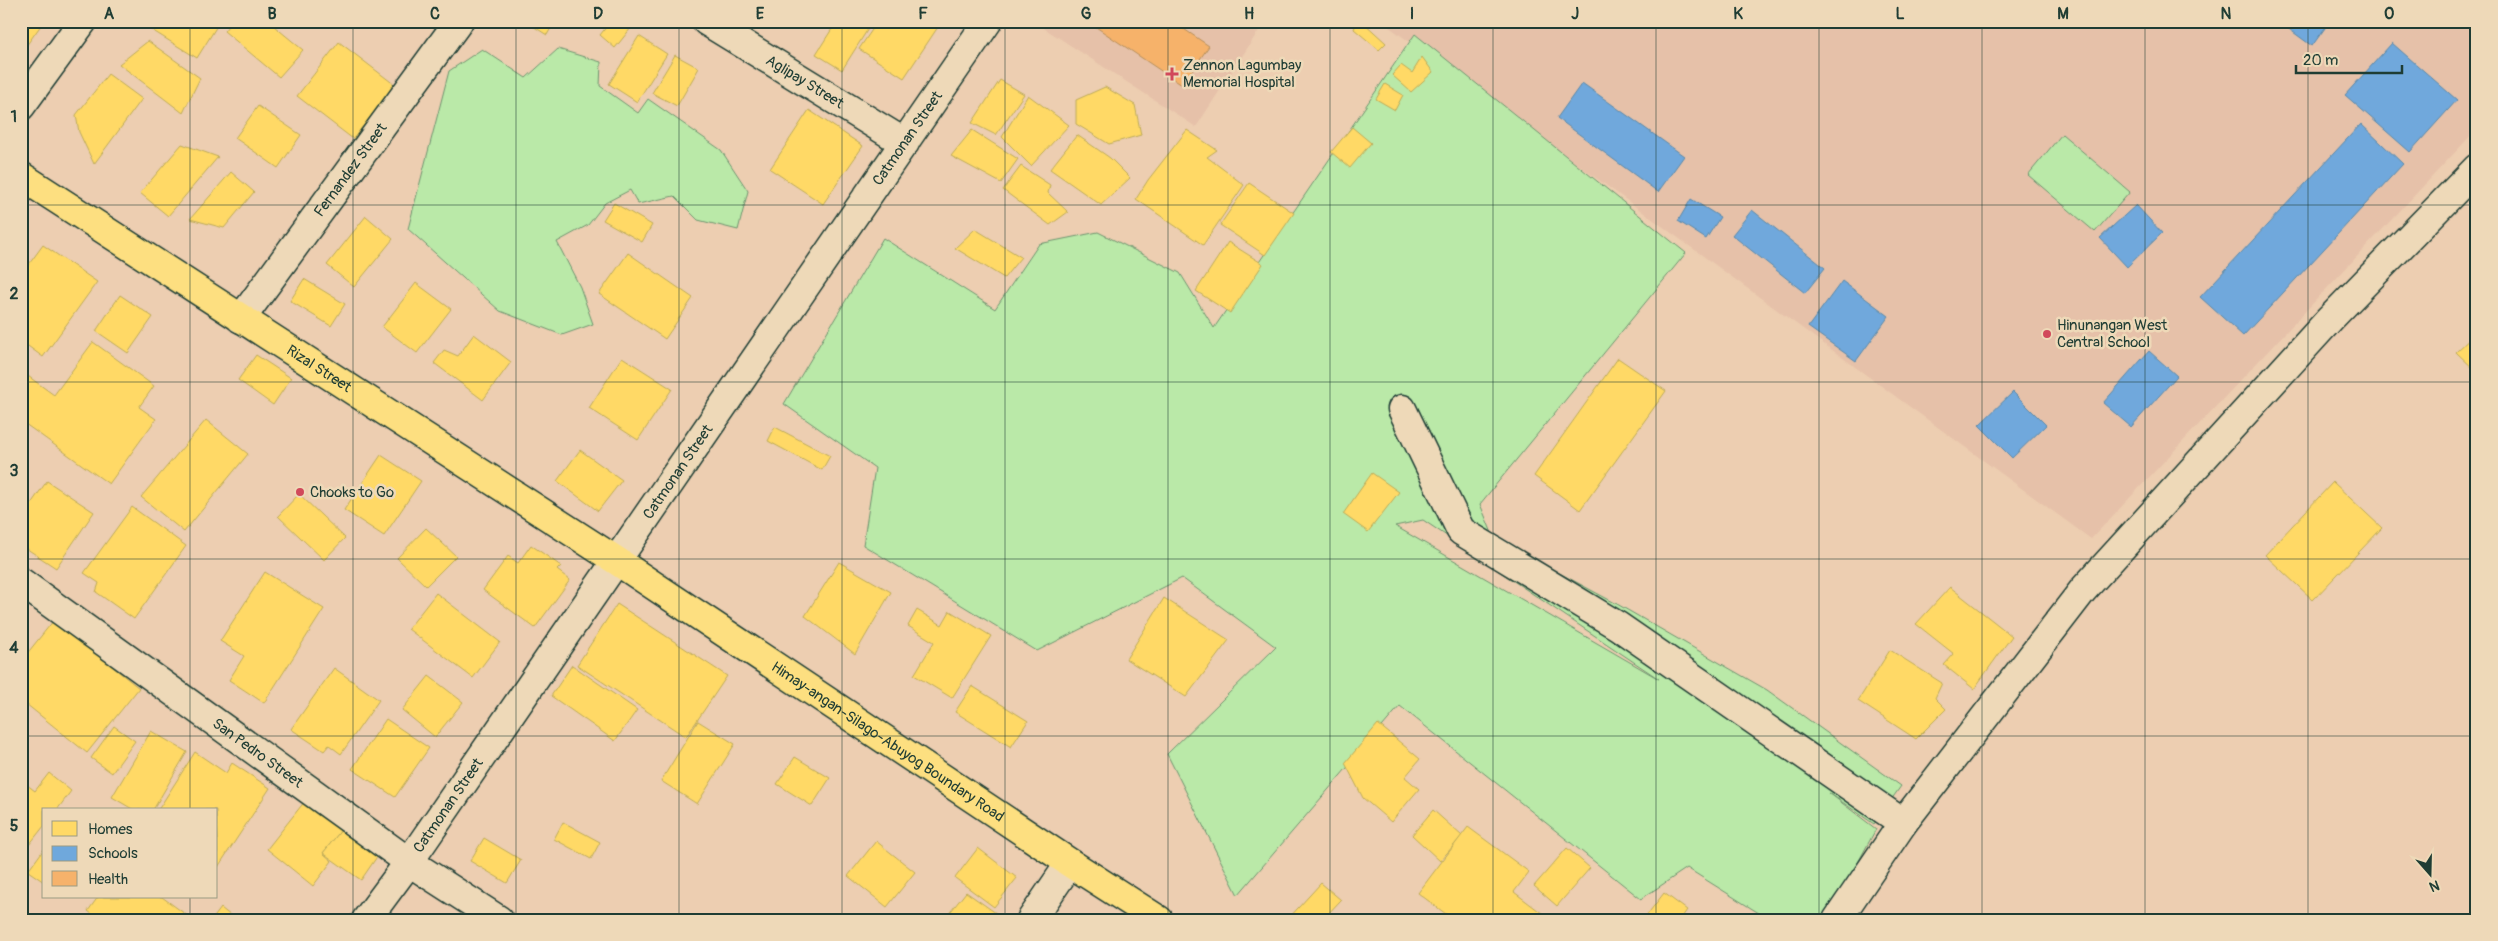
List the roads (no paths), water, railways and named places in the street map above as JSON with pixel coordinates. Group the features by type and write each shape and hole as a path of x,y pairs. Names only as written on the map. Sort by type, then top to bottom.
{"main road":[{"name":"Rizal Street","path":"21,176 617,561"},
{"name":"Himay-angan-Silago-Abuyog Boundary Road","path":"617,561 1070,863 1159,920"}],"street":[{"path":"21,106 83,21"},
{"name":"Fernandez Street","path":"241,319 459,21"},
{"name":"Aglipay Street","path":"706,21 905,143"},
{"name":"Catmonan Street","path":"366,920 409,862 988,21"},
{"path":"1838,920 1903,823 2083,590 2330,320 2477,168"},
{"path":"1402,409 1461,531 1618,626 1903,823"},
{"name":"San Pedro Street","path":"21,582 409,862 499,920"},
{"path":"1031,920 1070,863"}],"place":[{"name":"Zennon Lagumbay Memorial Hospital","path":"1172,74"},
{"name":"Hinunangan West Central School","path":"2047,334"},
{"name":"Chooks to Go","path":"300,492"}]}
